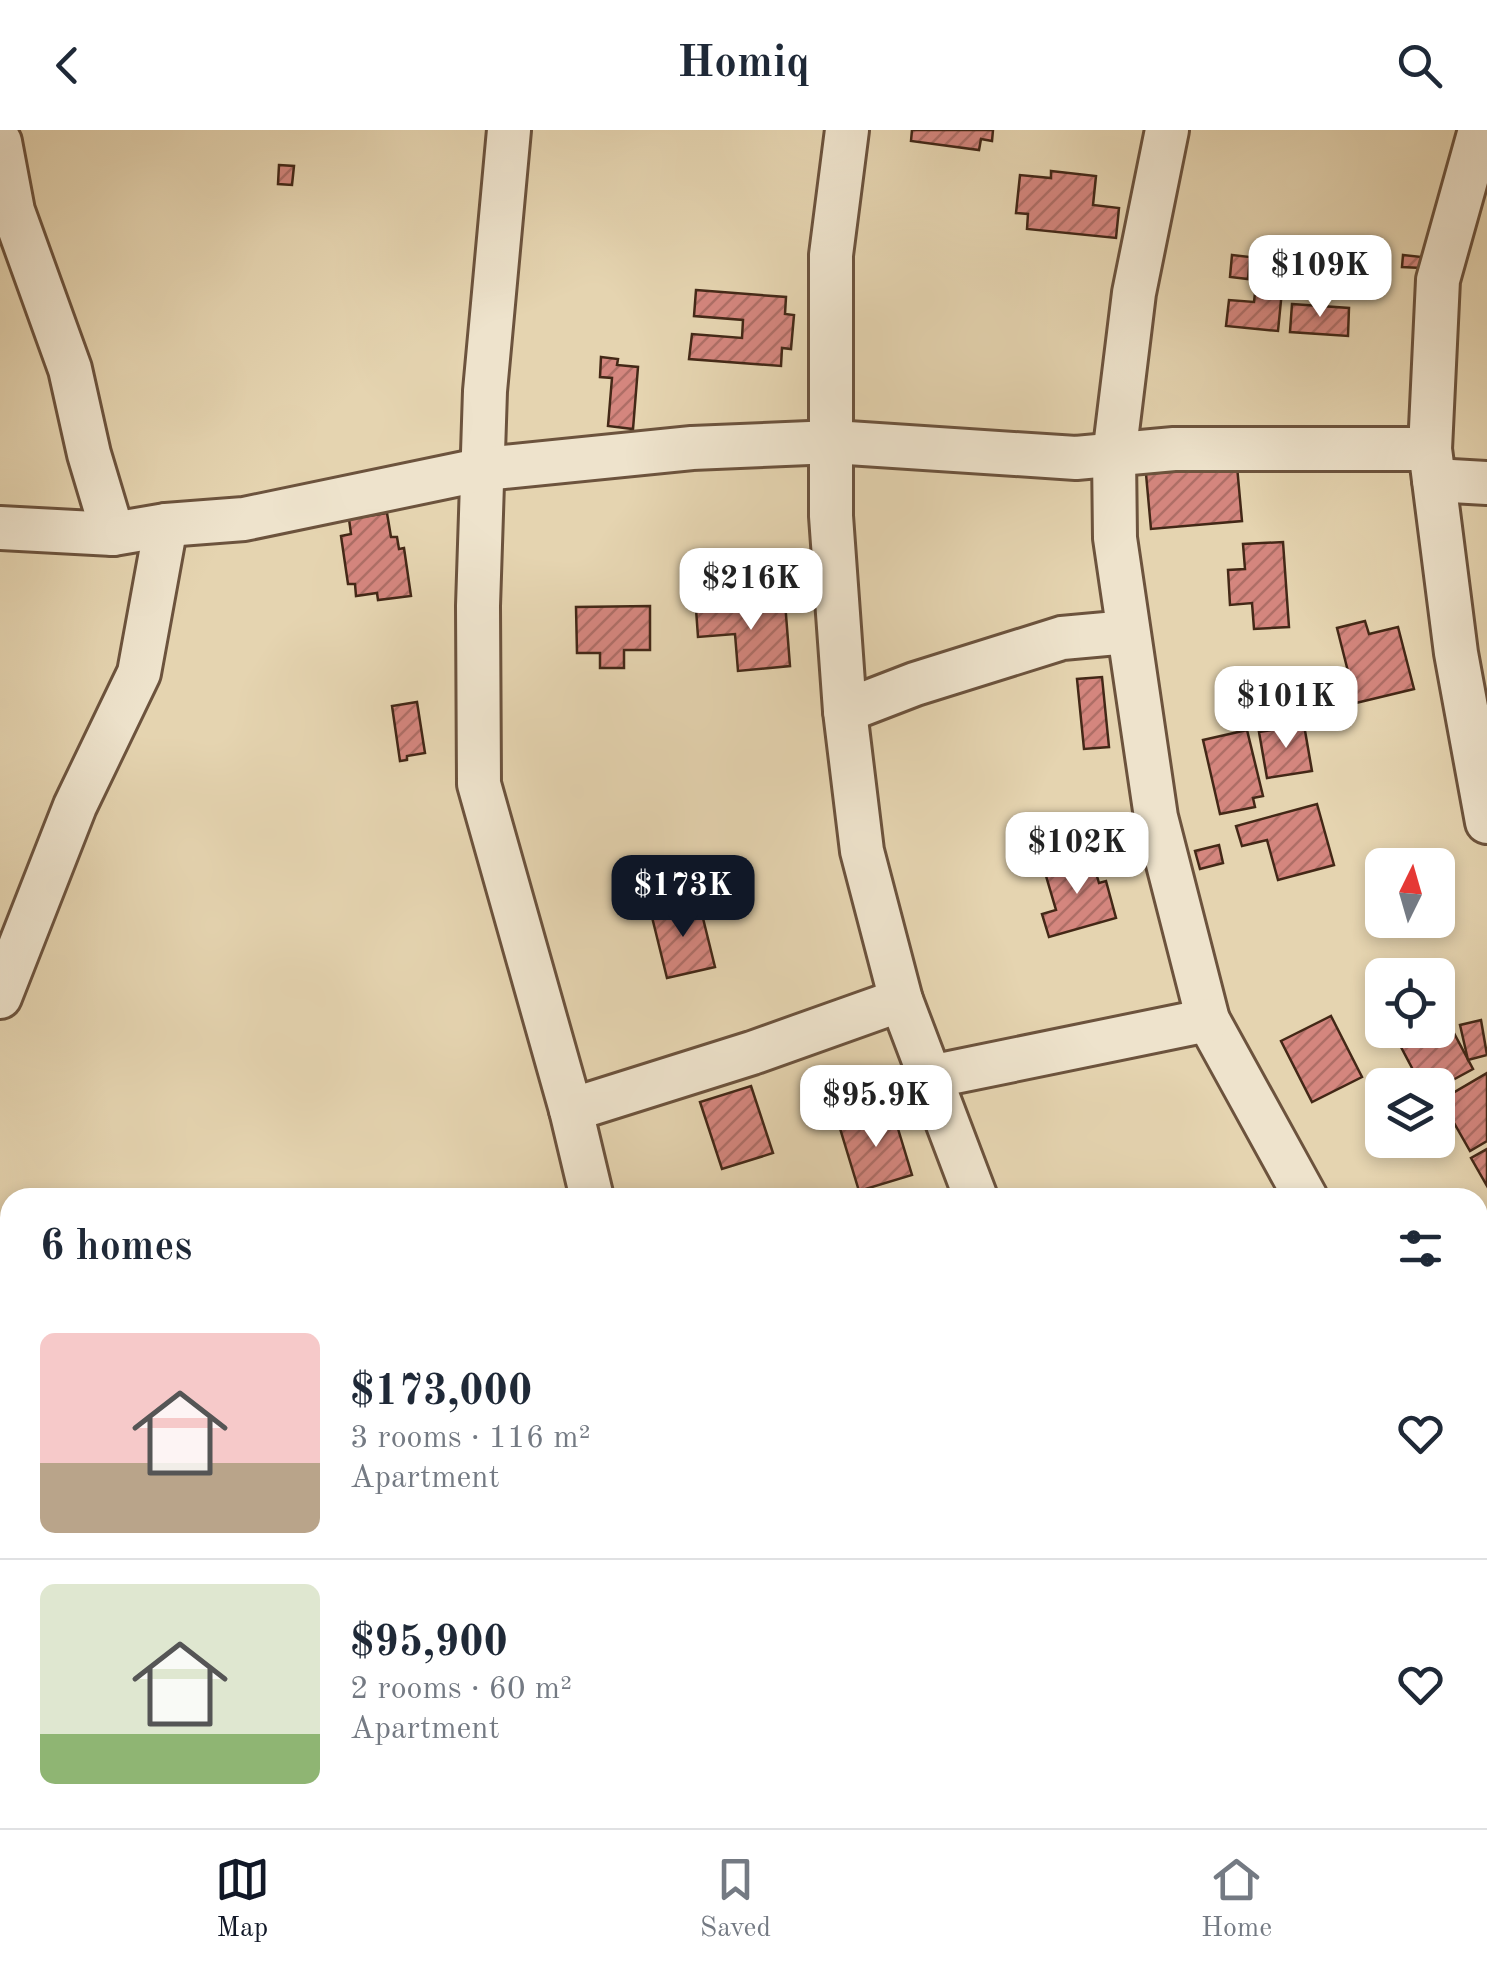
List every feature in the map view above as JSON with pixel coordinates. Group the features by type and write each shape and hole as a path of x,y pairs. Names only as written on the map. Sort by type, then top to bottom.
{"street":[{"path":"509,130 485,391 478,606 479,784 590,1188"},
{"path":"846,130 831,255 834,580 845,711 862,851 902,1000 972,1188"},
{"path":"1166,130 1134,294 1114,456 1114,538 1156,817 1208,1020 1300,1188"},
{"path":"1480,130 1438,280 1432,464 1456,653 1487,822"},
{"path":"0,142 13,212 70,369 89,454 113,534"},
{"path":"0,528 113,534 244,519 484,469 692,448 833,442 1027,457 1114,456 1174,448 1432,464 1487,482"},
{"path":"0,998 75,806 139,673 166,525"},
{"path":"845,711 915,684 1062,638 1128,632"},
{"path":"571,1110 902,1000"},
{"path":"930,1077 1208,1020"}],"building":[{"path":"912,130 993,130 992,141 981,139 979,150 911,141"},
{"path":"279,165 294,166 292,185 278,184"},
{"path":"1051,171 1096,176 1093,205 1119,208 1116,238 1027,229 1028,214 1016,213 1020,175 1051,178"},
{"path":"1232,255 1250,257 1248,279 1230,277"},
{"path":"1403,255 1422,257 1421,268 1402,267"},
{"path":"1258,267 1284,270 1278,331 1226,326 1229,300 1254,302"},
{"path":"696,290 786,297 785,314 794,315 791,349 782,348 781,366 689,359 692,334 742,338 743,320 694,316"},
{"path":"1292,304 1349,308 1348,336 1290,332"},
{"path":"601,357 618,359 617,365 638,367 633,429 608,426 612,378 600,377"},
{"path":"1237,466 1242,521 1151,529 1146,474"},
{"path":"387,513 391,537 397,537 399,549 404,548 411,596 378,600 377,593 356,596 355,584 348,584 341,536 351,534 349,519"},
{"path":"1283,542 1289,627 1254,629 1252,603 1230,605 1228,570 1245,569 1243,544"},
{"path":"785,602 790,666 738,671 735,634 698,637 696,609"},
{"path":"650,606 650,650 624,650 624,668 600,668 600,653 577,653 576,607"},
{"path":"1365,621 1369,634 1398,627 1414,689 1356,703 1337,628"},
{"path":"1102,677 1109,747 1084,749 1077,679"},
{"path":"417,702 425,753 400,761 392,706"},
{"path":"1304,725 1312,771 1267,778 1259,732"},
{"path":"1247,730 1263,796 1253,798 1255,807 1220,814 1203,740"},
{"path":"1317,804 1334,865 1278,880 1267,840 1242,846 1236,826"},
{"path":"1219,845 1223,863 1200,869 1195,851"},
{"path":"1091,856 1099,883 1106,881 1116,918 1049,937 1042,914 1056,910 1044,869"},
{"path":"699,902 715,967 667,978 651,913"},
{"path":"1331,1016 1362,1077 1312,1102 1281,1041"},
{"path":"1481,1020 1487,1055 1468,1060 1460,1025"},
{"path":"1455,1035 1473,1069 1455,1079 1455,1068 1412,1068 1401,1048 1455,1048"},
{"path":"1487,1073 1487,1141 1470,1151 1455,1125 1455,1092"},
{"path":"751,1086 773,1153 722,1169 700,1102"},
{"path":"892,1109 912,1175 858,1188 839,1125"},
{"path":"1487,1149 1487,1186 1471,1158"}]}
